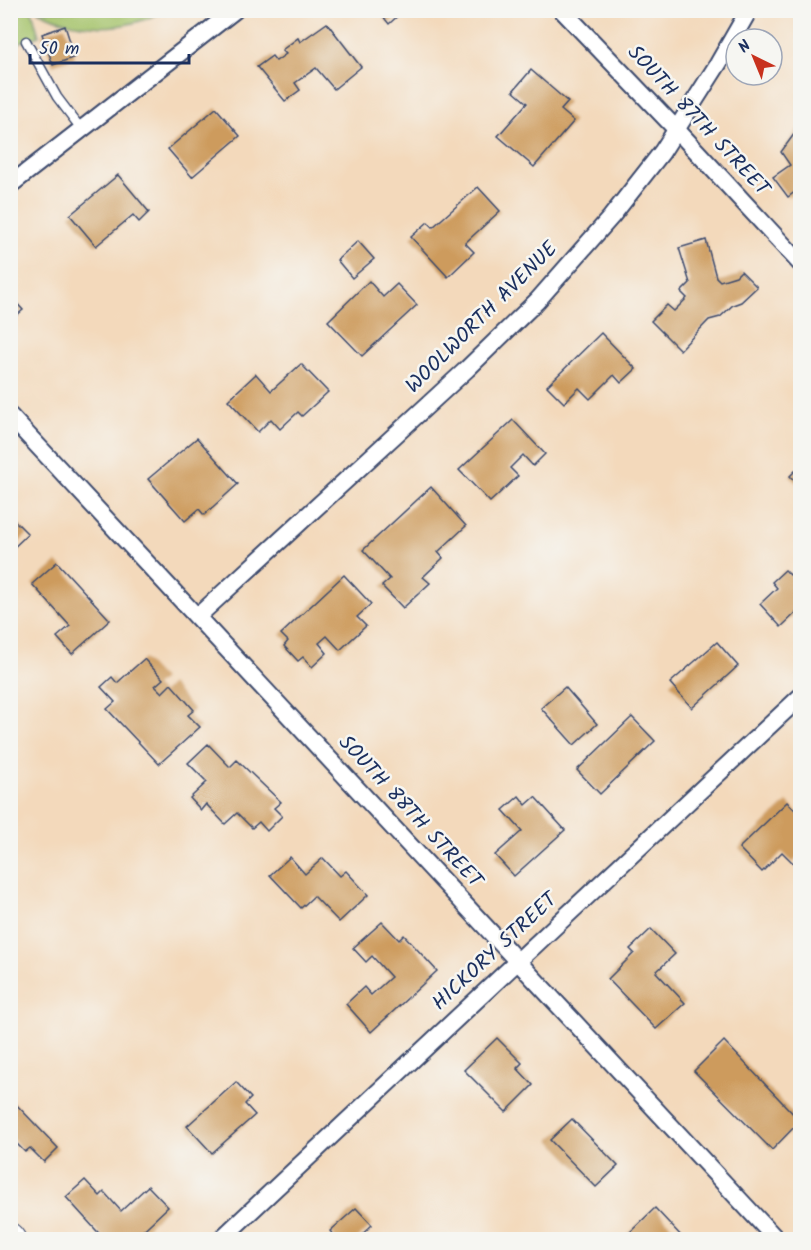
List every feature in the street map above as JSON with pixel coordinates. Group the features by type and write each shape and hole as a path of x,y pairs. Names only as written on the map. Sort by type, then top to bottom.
{"street":[{"path":"10,185 235,10"},
{"name":"SOUTH 87TH STREET","path":"562,10 801,262"},
{"name":"WOOLWORTH AVENUE","path":"198,616 467,369 537,301 611,217 662,152 749,10"},
{"name":"SOUTH 88TH STREET","path":"10,416 777,1239"},
{"name":"HICKORY STREET","path":"220,1239 801,697"}],"lane":[{"path":"26,41 57,96 82,129"}],"green space":[{"path":"10,11 32,11 39,36 12,45"},
{"path":"37,11 164,11 133,23 100,27 68,23"}],"building":[{"path":"378,10 404,10 389,24"},
{"path":"327,23 361,67 334,89 316,68 295,83 300,90 285,101 257,67 272,56 276,61 286,54 282,50 298,38 300,42"},
{"path":"65,26 75,57 53,65 42,34"},
{"path":"531,70 568,102 561,110 574,121 534,167 498,136 527,103 513,91"},
{"path":"216,108 240,136 192,177 168,149"},
{"path":"800,126 800,152 798,154 800,188 788,197 773,177 790,165 781,152"},
{"path":"118,175 149,212 139,222 133,215 96,246 70,215"},
{"path":"478,187 500,211 465,243 474,252 448,277 411,237 428,222 433,227"},
{"path":"706,240 716,277 720,281 736,276 741,271 757,287 720,317 709,320 680,350 651,321 667,305 674,311 687,298 681,292 690,283 679,248"},
{"path":"358,241 374,259 352,278 337,260"},
{"path":"369,281 383,297 397,284 417,305 362,356 328,321"},
{"path":"10,296 23,310 10,321"},
{"path":"601,333 636,369 621,383 614,375 590,399 579,388 564,403 547,386"},
{"path":"301,364 328,392 302,416 298,412 280,429 271,419 258,432 228,400 256,374 271,391"},
{"path":"513,420 545,454 533,466 523,455 510,468 518,476 490,502 459,470"},
{"path":"197,438 238,484 204,515 199,509 185,521 148,479"},
{"path":"800,466 800,487 790,476"},
{"path":"431,487 466,526 438,552 443,558 423,577 430,583 403,608 382,586 390,579 363,550"},
{"path":"10,516 28,534 10,551"},
{"path":"57,562 110,620 72,654 57,637 70,626 32,584"},
{"path":"800,565 800,609 781,627 760,604 777,588 772,582 785,570 790,575"},
{"path":"344,575 371,604 357,617 366,626 340,650 327,636 319,643 327,653 312,667 303,657 298,661 284,646 288,641 281,634"},
{"path":"717,642 738,666 692,708 670,683"},
{"path":"144,659 163,679 155,686 162,693 171,684 194,710 188,715 200,727 159,764 107,709 115,702 101,687 112,677 117,683"},
{"path":"565,687 597,724 574,745 541,708"},
{"path":"632,717 655,741 600,794 577,770"},
{"path":"208,744 230,767 237,760 281,802 274,808 282,816 267,831 259,822 252,828 237,813 225,824 206,804 201,810 190,798 207,782 188,763"},
{"path":"519,796 526,805 535,797 565,830 514,876 495,855 522,831 503,810"},
{"path":"787,802 800,815 800,855 793,863 782,852 762,872 739,848"},
{"path":"290,857 305,874 323,858 340,876 346,871 368,895 339,922 314,896 301,908 270,875"},
{"path":"382,922 399,940 404,935 437,971 371,1032 346,1004 364,987 371,995 391,977 372,956 366,962 353,948"},
{"path":"651,929 675,954 656,972 685,1003 656,1029 608,979 634,953 630,949"},
{"path":"497,1038 522,1063 517,1068 533,1085 506,1112 464,1070"},
{"path":"724,1041 800,1121 772,1150 694,1071"},
{"path":"236,1082 251,1098 245,1104 255,1115 212,1153 187,1126"},
{"path":"10,1098 58,1148 44,1162 30,1148 25,1152 10,1137"},
{"path":"572,1119 618,1166 596,1187 550,1140"},
{"path":"85,1180 100,1196 104,1192 121,1211 148,1186 168,1207 133,1240 105,1240 66,1197"},
{"path":"356,1208 372,1225 356,1240 333,1240 335,1237 330,1231"},
{"path":"655,1208 685,1240 633,1240 628,1234"}]}
